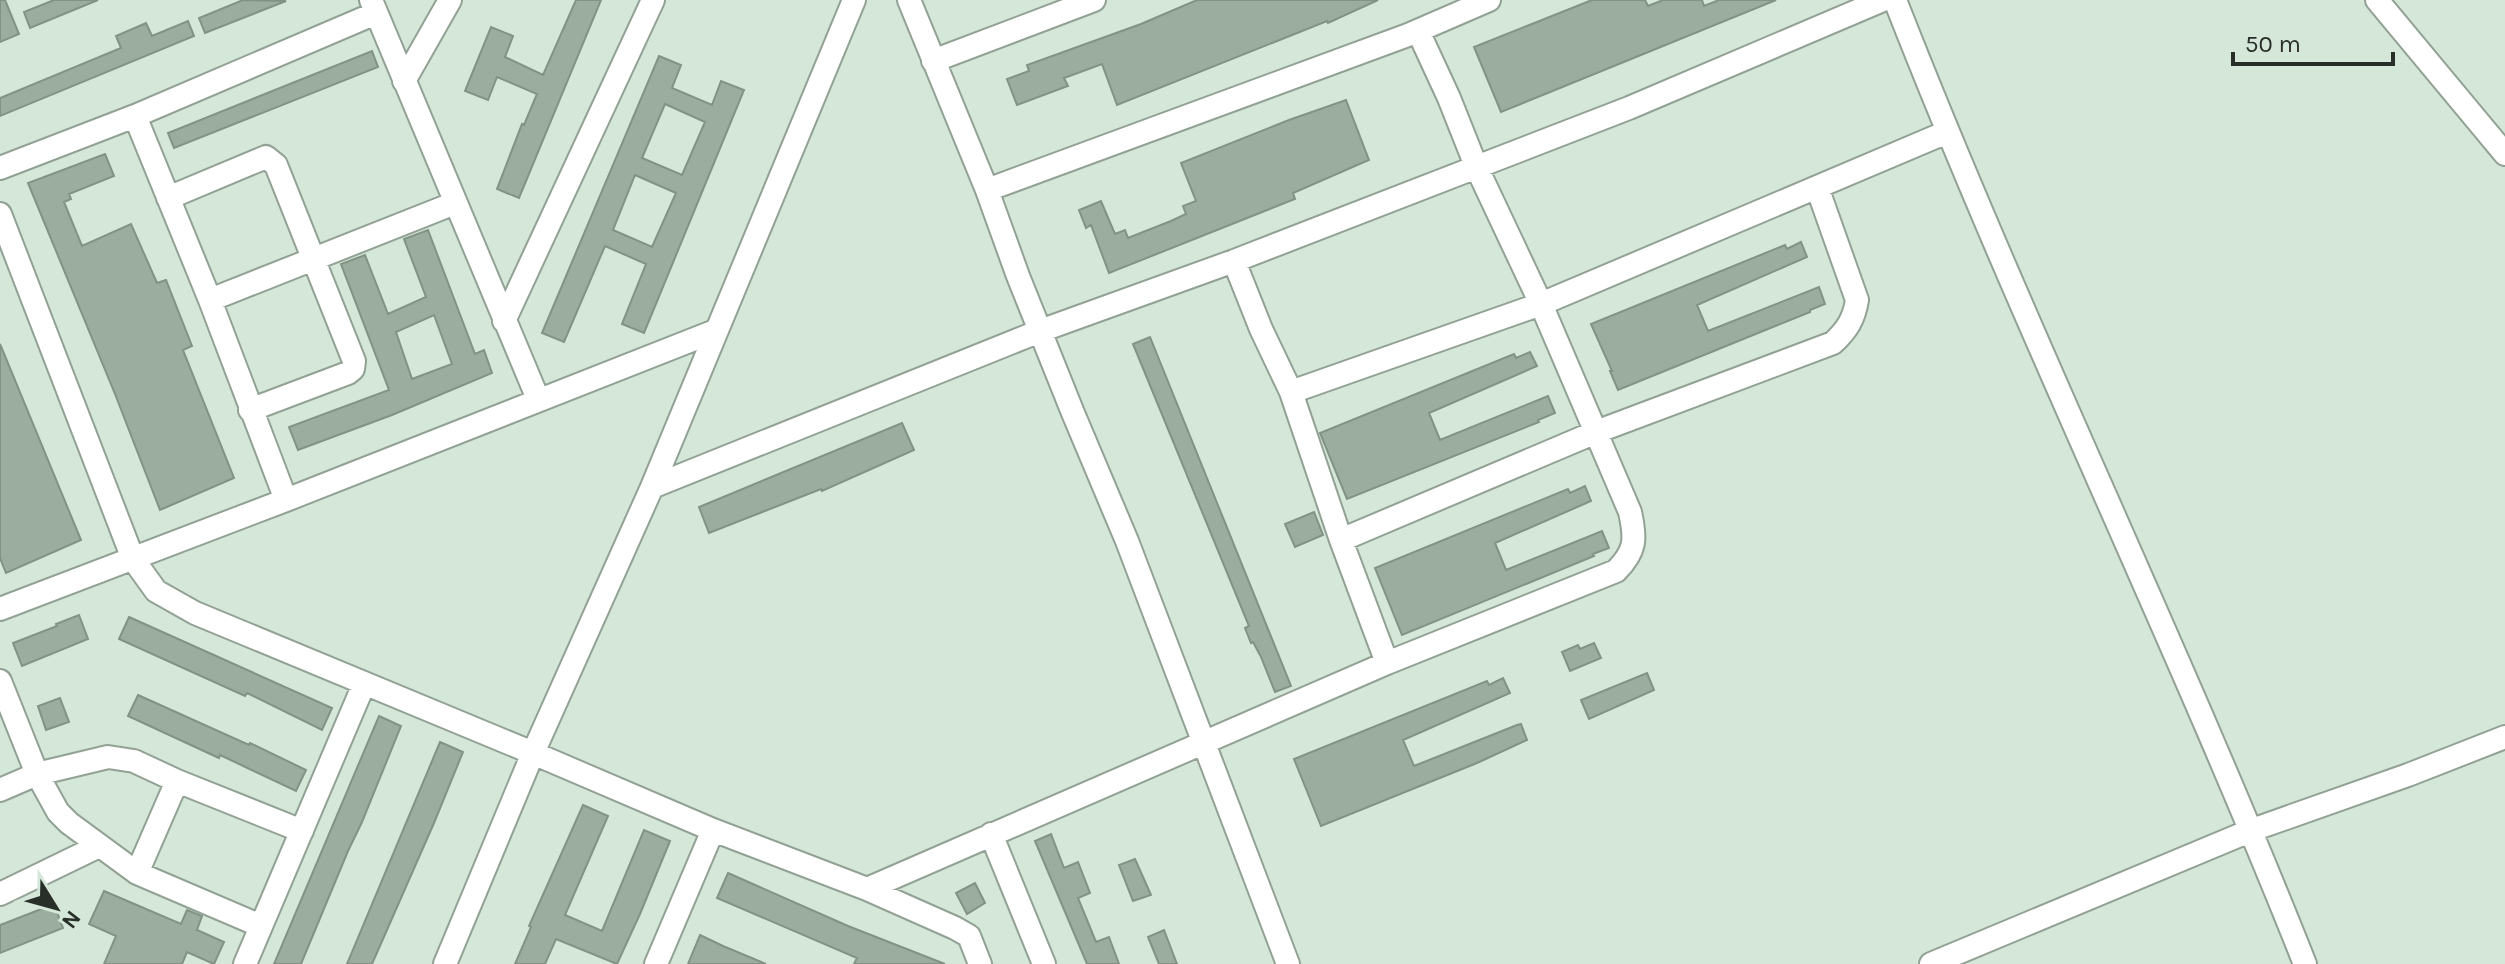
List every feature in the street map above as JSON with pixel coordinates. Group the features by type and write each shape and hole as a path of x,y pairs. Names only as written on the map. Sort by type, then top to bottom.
{"street":[{"path":"404,81 450,0"},
{"path":"504,321 653,0"},
{"path":"445,964 533,753 652,487 854,0"},
{"path":"909,0 1127,541 1288,964"},
{"path":"933,61 1094,0"},
{"path":"987,190 1418,31 1460,5 1489,0"},
{"path":"652,487 1040,331 1234,261 1629,108 1883,0"},
{"path":"1895,0 1947,132 2252,830 2305,964"},
{"path":"2377,0 2505,154"},
{"path":"0,168 135,116 373,6 538,399"},
{"path":"867,889 1387,663 1616,571 1628,559 1634,545 1630,512 1541,304 1476,166 1418,31"},
{"path":"135,116 210,300 286,500"},
{"path":"1291,392 1541,304 1947,132"},
{"path":"168,198 266,157 272,159 354,361 353,369 348,373 250,410"},
{"path":"1341,540 1596,432 1833,343 1844,333 1854,316 1857,300 1817,187"},
{"path":"210,300 455,203"},
{"path":"0,214 133,559 156,591 175,604 364,684 713,830 867,889 964,932 969,936 980,964"},
{"path":"1234,261 1291,392 1387,663"},
{"path":"0,609 715,331"},
{"path":"0,681 37,774 62,817 137,873 261,926"},
{"path":"245,964 364,684"},
{"path":"1931,964 2252,830 2505,737"},
{"path":"0,790 37,774 108,757 134,761 302,831"},
{"path":"137,873 177,781"},
{"path":"656,964 713,830"},
{"path":"991,834 1044,964"},
{"path":"0,894 99,846"}],"building":[{"path":"0,0 5,0 19,34 0,42"},
{"path":"54,0 98,0 30,28 24,12"},
{"path":"243,0 286,1 205,33 199,18"},
{"path":"576,0 601,0 519,198 497,189 537,94 497,77 488,100 465,91 491,27 513,36 505,57 543,75"},
{"path":"1197,0 1378,0 1328,23 1117,105 1102,64 1064,78 1068,86 1017,105 1007,79 1029,71 1027,65 1141,24"},
{"path":"1592,0 1645,0 1648,6 1663,0 1702,0 1704,6 1719,0 1776,0 1501,112 1474,47"},
{"path":"188,21 194,36 0,116 0,98 121,48 116,36 146,23 152,36"},
{"path":"372,51 378,67 174,148 168,133"},
{"path":"659,56 681,65 672,88 712,105 721,81 744,90 644,333 622,324 646,264 605,246 564,342 542,333","holes":["665,104 705,122 682,175 642,158","635,175 676,193 652,247 613,230"]},
{"path":"1346,100 1369,160 1293,193 1295,199 1109,273 1091,225 1086,228 1079,210 1101,201 1115,234 1125,230 1128,238 1171,221 1186,214 1183,206 1196,201 1181,163"},
{"path":"105,154 114,176 69,194 71,199 64,202 82,246 131,224 157,283 166,280 192,346 183,350 234,478 160,510 28,183"},
{"path":"428,230 475,354 484,350 492,373 298,450 289,427 389,390 341,264 365,255 388,314 426,297 404,239","holes":["434,315 452,364 412,379 396,332"]},
{"path":"1801,242 1807,257 1697,305 1708,331 1819,287 1825,304 1618,390 1591,324 1785,245 1787,249"},
{"path":"1150,337 1291,686 1275,692 1261,657 1251,643 1245,628 1249,626 1133,344"},
{"path":"0,344 81,540 6,573 0,558"},
{"path":"1530,352 1537,366 1429,413 1440,440 1548,396 1555,413 1347,499 1320,433 1514,354 1516,358"},
{"path":"902,423 914,450 822,491 709,533 699,507"},
{"path":"1585,486 1591,501 1495,543 1506,570 1602,531 1609,548 1402,635 1375,568 1568,489 1570,493"},
{"path":"1314,512 1323,535 1295,547 1285,524"},
{"path":"79,615 88,639 22,666 13,643"},
{"path":"129,617 332,708 322,730 247,693 245,696 119,639"},
{"path":"1594,643 1601,658 1570,671 1562,652 1578,645 1580,649"},
{"path":"1647,673 1654,690 1589,719 1581,700"},
{"path":"1503,678 1510,693 1403,740 1414,766 1521,724 1527,740 1321,826 1294,759 1487,681 1489,685"},
{"path":"138,695 306,770 296,791 128,716"},
{"path":"60,698 69,722 46,730 38,706"},
{"path":"379,716 401,726 362,822 301,964 274,964"},
{"path":"440,742 463,752 434,823 372,964 347,964"},
{"path":"583,805 608,816 565,915 602,931 644,830 670,841 640,914 617,964 556,939 545,964 515,964 529,926"},
{"path":"1051,834 1064,868 1078,862 1090,893 1078,898 1096,942 1109,937 1119,964 1087,964 1035,841"},
{"path":"1135,859 1151,895 1133,901 1119,865"},
{"path":"728,873 848,926 945,964 854,964 857,958 717,898"},
{"path":"975,883 985,903 967,914 956,893"},
{"path":"104,891 181,924 187,910 202,916 197,930 224,942 214,964 187,952 182,964 104,964 116,936 89,924"},
{"path":"54,904 63,928 0,953 0,925"},
{"path":"1164,930 1177,964 1159,964 1148,937"},
{"path":"700,935 723,946 766,964 688,964"}]}
